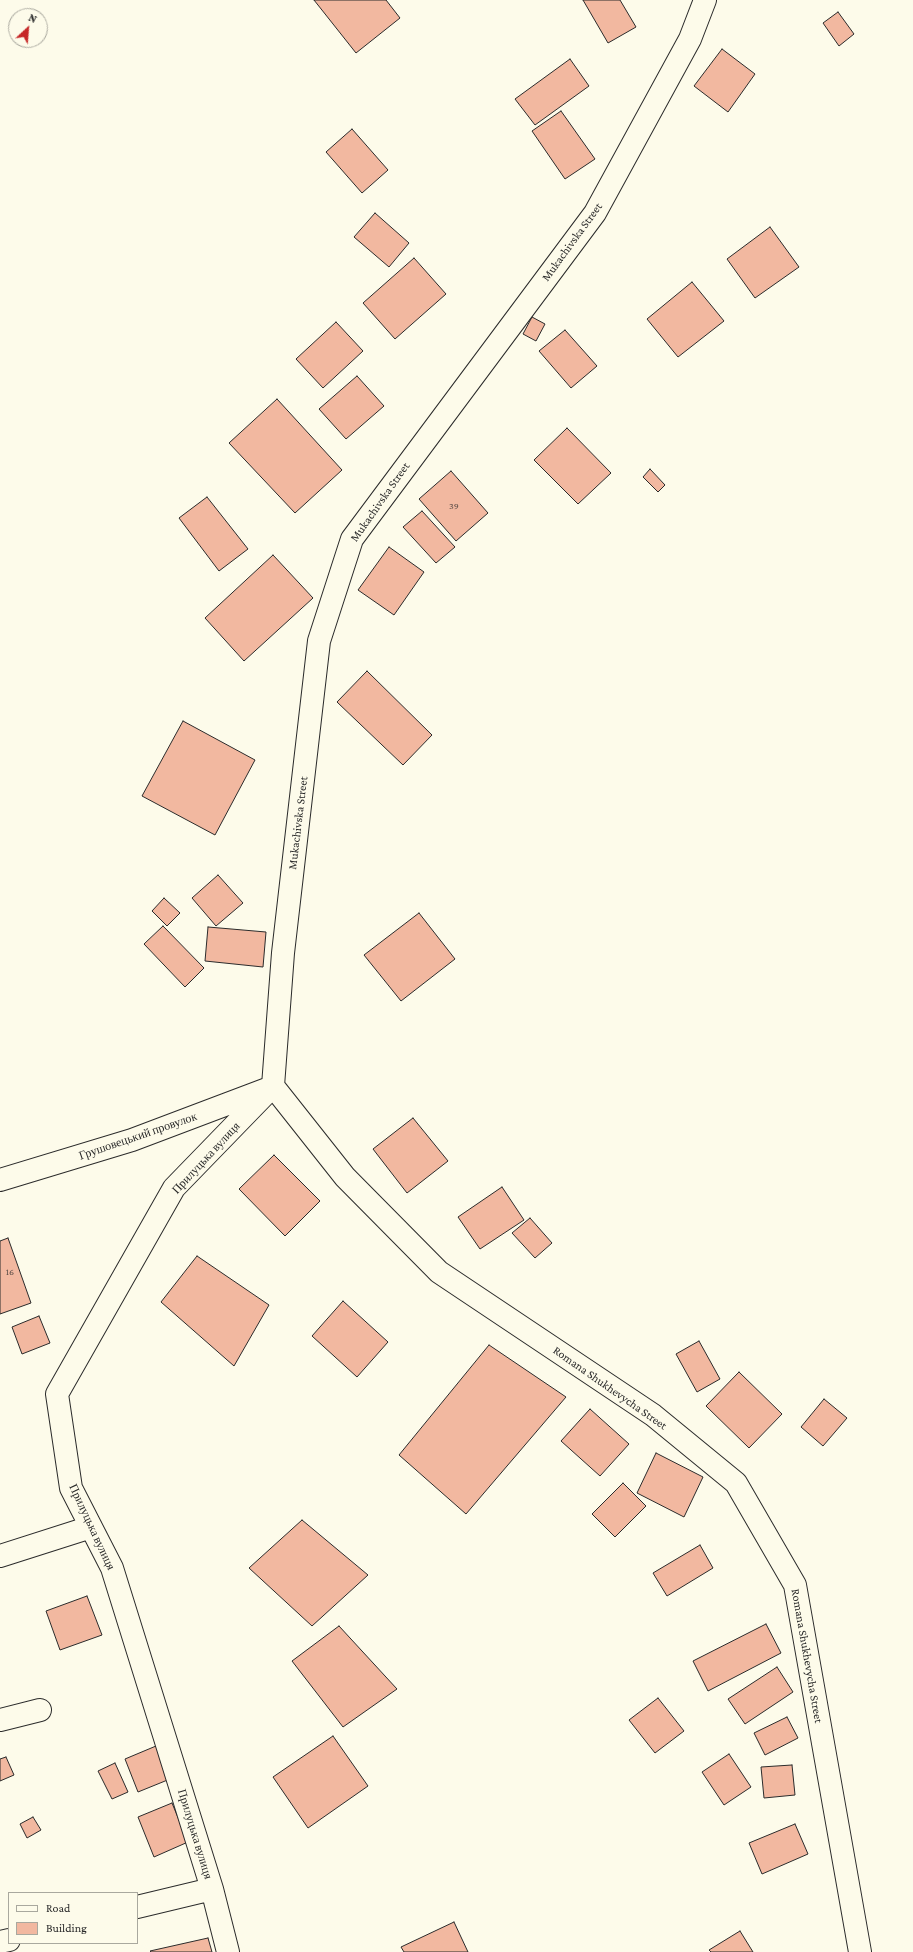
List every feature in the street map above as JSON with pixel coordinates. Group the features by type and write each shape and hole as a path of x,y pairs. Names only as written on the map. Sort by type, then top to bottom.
{"street":[{"name":"Mukachivska Street","path":"273,1086 283,952 319,641 352,538 595,213 690,39 705,0"},
{"name":"Грушовецький провулок","path":"0,1180 132,1140 273,1086"},
{"name":"Прилуцька вулиця","path":"228,1952 212,1889 112,1568 70,1488 57,1394 174,1188 273,1086"},
{"name":"Romana Shukhevycha Street","path":"273,1086 345,1177 439,1272 653,1415 736,1483 795,1585 860,1952"},
{"path":"0,1556 91,1527"},
{"path":"0,1720 40,1710"},
{"path":"138,1907 212,1889"}],"building":[{"path":"314,0 386,0 400,18 356,53"},
{"path":"583,0 620,0 636,27 608,43"},
{"path":"838,12 854,34 839,46 823,23"},
{"path":"722,49 755,74 728,112 694,86"},
{"path":"570,59 589,86 535,125 515,99"},
{"path":"561,111 595,159 565,179 532,131"},
{"path":"352,129 388,170 362,193 326,152"},
{"path":"375,213 409,243 389,267 354,237"},
{"path":"770,227 799,267 755,298 727,259"},
{"path":"414,258 446,294 395,339 363,303"},
{"path":"692,282 724,321 678,357 647,319"},
{"path":"532,317 545,324 536,341 523,334"},
{"path":"336,322 363,351 323,388 296,359"},
{"path":"565,330 597,366 571,388 539,351"},
{"path":"357,376 384,406 346,439 319,409"},
{"path":"277,399 342,470 295,513 229,443"},
{"path":"567,428 611,473 578,504 534,460"},
{"path":"650,469 665,485 658,492 643,477"},
{"path":"451,471 488,513 456,541 419,499"},
{"path":"207,497 248,549 219,571 179,518"},
{"path":"422,511 455,547 436,563 403,527"},
{"path":"389,547 424,572 394,615 358,590"},
{"path":"273,555 313,598 244,661 205,618"},
{"path":"367,671 432,735 403,765 337,702"},
{"path":"183,721 255,760 215,835 142,796"},
{"path":"218,875 243,903 216,926 192,898"},
{"path":"164,898 180,913 167,926 152,911"},
{"path":"419,913 455,959 401,1001 364,955"},
{"path":"163,926 204,968 185,987 144,944"},
{"path":"208,927 266,932 263,967 205,961"},
{"path":"413,1118 448,1161 407,1193 373,1149"},
{"path":"274,1155 320,1201 285,1236 239,1189"},
{"path":"502,1187 524,1220 480,1249 458,1217"},
{"path":"530,1218 552,1243 535,1258 512,1233"},
{"path":"8,1238 31,1303 0,1314 0,1241"},
{"path":"197,1256 269,1305 234,1366 161,1302"},
{"path":"343,1301 388,1342 357,1377 312,1336"},
{"path":"39,1316 50,1343 22,1354 12,1327"},
{"path":"699,1341 720,1379 697,1392 676,1354"},
{"path":"489,1345 566,1397 466,1514 399,1455"},
{"path":"739,1372 782,1414 749,1448 706,1406"},
{"path":"824,1399 847,1418 823,1446 801,1427"},
{"path":"590,1409 629,1444 600,1476 561,1441"},
{"path":"656,1453 703,1477 684,1517 637,1493"},
{"path":"623,1483 646,1506 615,1537 592,1514"},
{"path":"302,1520 368,1575 312,1626 249,1568"},
{"path":"700,1545 713,1568 667,1596 653,1573"},
{"path":"87,1596 102,1635 60,1650 46,1611"},
{"path":"766,1624 781,1653 708,1691 693,1661"},
{"path":"339,1626 397,1689 343,1727 292,1661"},
{"path":"777,1667 793,1692 745,1724 728,1699"},
{"path":"658,1698 684,1731 655,1753 629,1720"},
{"path":"787,1717 798,1738 765,1755 754,1733"},
{"path":"333,1736 368,1786 308,1828 273,1777"},
{"path":"156,1746 170,1779 138,1792 125,1759"},
{"path":"729,1754 751,1787 724,1805 702,1772"},
{"path":"6,1757 14,1775 0,1781 0,1759"},
{"path":"115,1763 128,1792 112,1799 98,1771"},
{"path":"792,1765 795,1795 764,1798 761,1767"},
{"path":"172,1803 188,1842 154,1857 138,1817"},
{"path":"33,1817 41,1830 27,1838 20,1824"},
{"path":"795,1824 808,1854 762,1874 749,1843"},
{"path":"454,1922 468,1952 404,1952 401,1947"},
{"path":"740,1931 753,1952 711,1952 709,1950"},
{"path":"208,1938 212,1952 150,1951"}]}
